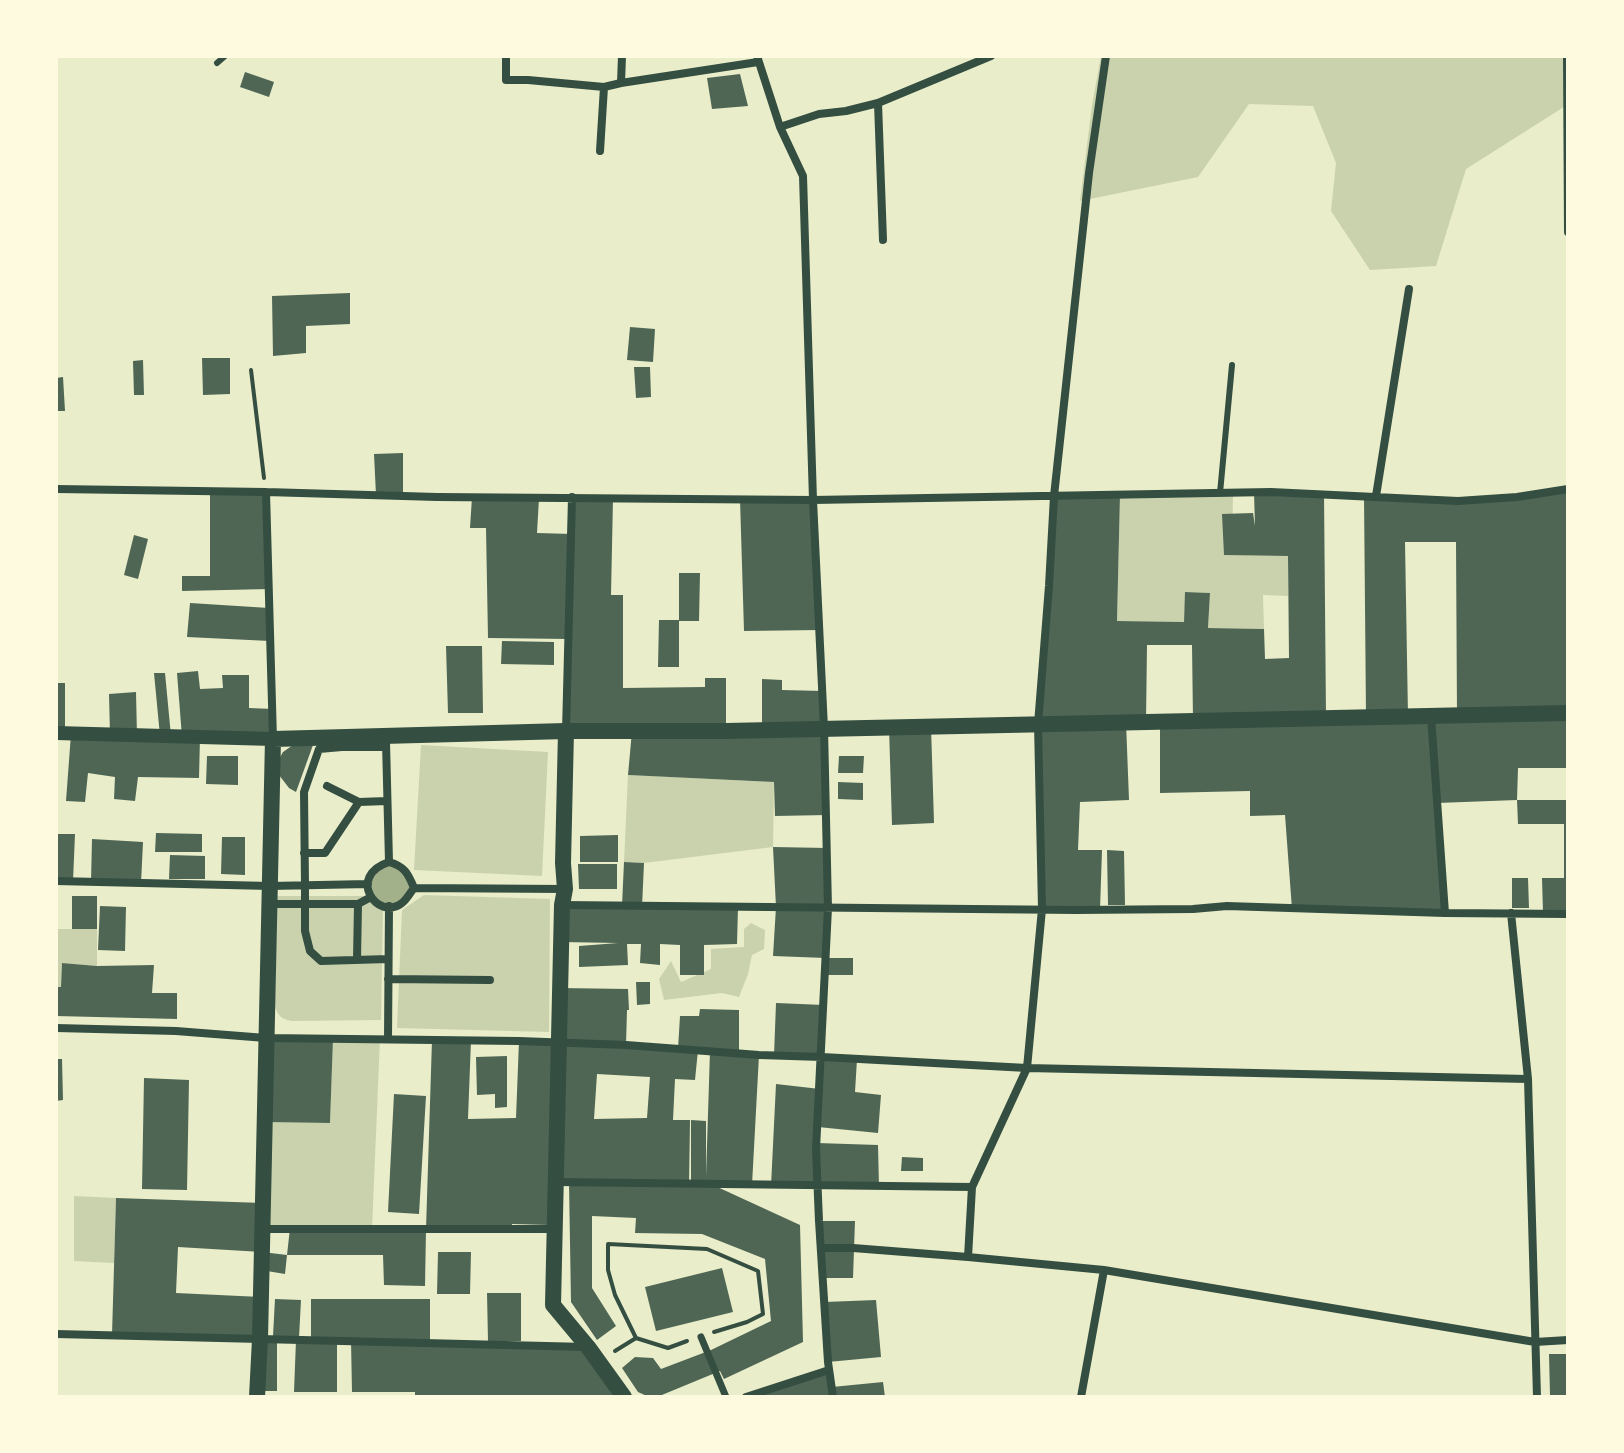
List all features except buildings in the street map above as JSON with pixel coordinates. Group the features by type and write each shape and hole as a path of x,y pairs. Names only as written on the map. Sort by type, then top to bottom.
{"main road":[{"path":"257,1397 273,739 386,742 566,731 726,731 1568,713"},
{"path":"566,731 553,1305 624,1397"}],"street":[{"path":"506,56 506,80 604,87 757,59 780,127 803,176 828,908 816,1149 833,1397"},
{"path":"621,83 622,56"},
{"path":"780,127 819,114 878,103 991,56"},
{"path":"968,1257 972,1187 1027,1068 1042,909 1038,724 1054,496 1089,173 1106,56"},
{"path":"1567,56 1568,232"},
{"path":"600,151 604,87"},
{"path":"878,103 883,240"},
{"path":"1376,496 1409,289"},
{"path":"56,489 437,497 813,500 1271,492 1458,501 1517,497 1568,489"},
{"path":"56,733 273,739 266,492"},
{"path":"566,731 572,497"},
{"path":"1431,715 1445,913"},
{"path":"388,959 321,961 310,951 305,931 304,792 319,749 386,742 389,862"},
{"path":"327,786 359,802 387,801"},
{"path":"304,853 325,853 359,802"},
{"path":"389,862 407,872 414,888 401,904 381,906 371,897 368,884 371,872 389,862"},
{"path":"56,881 270,886 368,884"},
{"path":"414,888 828,908 1193,909 1227,906 1568,914"},
{"path":"269,904 358,904 371,897"},
{"path":"357,960 358,904"},
{"path":"388,1039 389,906"},
{"path":"1511,913 1528,1079 1537,1397"},
{"path":"388,979 490,980"},
{"path":"56,1028 176,1031 266,1038 559,1042 1027,1068 1528,1079"},
{"path":"555,1182 972,1187"},
{"path":"262,1229 554,1229"},
{"path":"821,1248 853,1248 1104,1270 1535,1342 1568,1340"},
{"path":"1081,1397 1104,1270"},
{"path":"56,1334 588,1347"},
{"path":"701,1337 726,1397"},
{"path":"746,1397 829,1370"}],"lane":[{"path":"217,63 225,56"},
{"path":"1220,493 1232,365"}],"path":[{"path":"251,370 266,492"},
{"path":"608,1244 707,1249 758,1271 763,1314 701,1337 668,1348 636,1338 615,1295 608,1270 608,1244"},
{"path":"600,1362 636,1338"}],"shaded area":[{"path":"1101,56 1567,56 1567,105 1466,169 1436,266 1370,270 1331,211 1336,163 1313,106 1249,104 1198,177 1080,201"},
{"path":"1233,493 1232,555 1288,556 1288,596 1263,595 1264,629 1208,628 1210,593 1186,592 1184,622 1117,621 1120,495"},
{"path":"421,745 548,752 542,876 414,870"},
{"path":"628,775 774,782 773,847 644,863 624,862"},
{"path":"399,862 414,888 406,898 389,906 371,893 372,871"},
{"path":"424,895 550,899 549,1032 397,1028 402,910"},
{"path":"277,896 366,896 372,905 383,909 381,1020 292,1021 279,1015 275,1006"},
{"path":"751,923 765,930 764,949 752,955 739,997 722,993 664,1000 659,979 671,961 681,982 711,969 711,949 744,947 744,929"},
{"path":"56,929 97,929 97,966 62,963 61,987 56,987"},
{"path":"333,1039 380,1039 372,1229 262,1229 264,1122 330,1123"},
{"path":"74,1196 116,1198 114,1263 74,1261"}]}
